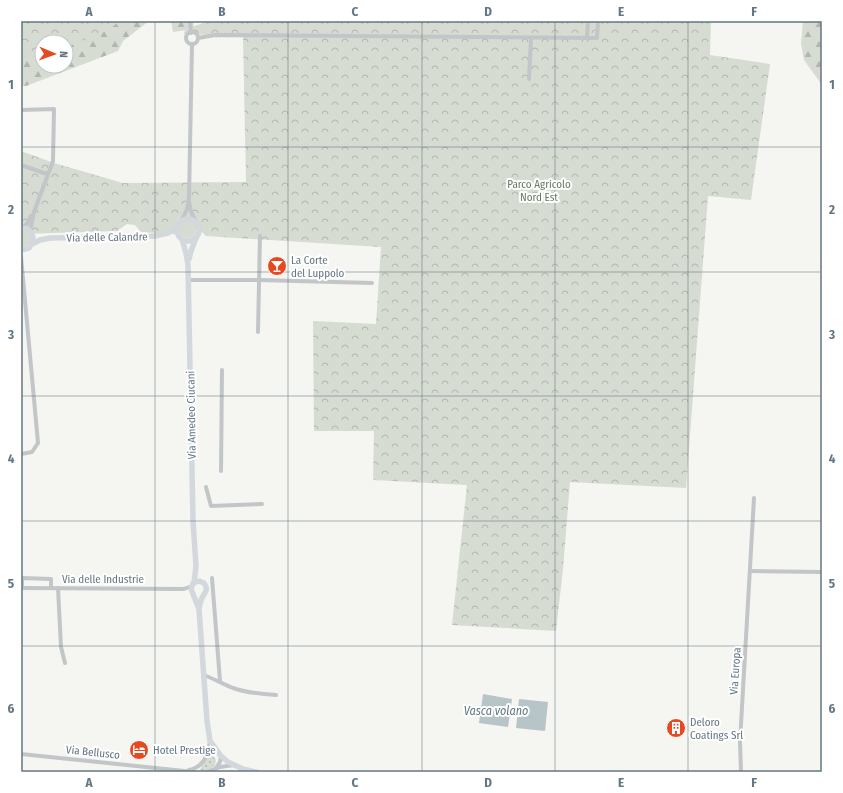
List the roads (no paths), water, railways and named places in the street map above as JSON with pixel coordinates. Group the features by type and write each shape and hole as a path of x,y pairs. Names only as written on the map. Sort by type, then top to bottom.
{"main road":[{"path":"180,224 188,219 196,222"},
{"name":"Via Amedeo Ciucani","path":"188,265 190,251 199,230 196,222"},
{"name":"Via Amedeo Ciucani","path":"180,224 178,232 186,253 189,280 193,521 196,566 193,589 199,609 206,721 210,741 220,756"},
{"name":"Via delle Calandre","path":"23,250 40,240 50,238 148,236 170,232 180,224"},
{"name":"Via delle Calandre","path":"21,228 40,236 50,238"},
{"path":"30,232 33,238 32,244"},
{"name":"Via delle Calandre","path":"164,234 181,238"},
{"path":"181,238 189,241 196,238"},
{"name":"Via Amedeo Ciucani","path":"196,566 202,582 206,584 207,588 199,609"},
{"path":"202,582 198,581 193,589 199,597 203,596"},
{"path":"220,756 234,765 256,772"}],"street":[{"path":"190,21 191,33 186,39 192,44 196,43 198,38"},
{"path":"587,38 588,21"},
{"path":"198,38 215,35 597,38 598,21"},
{"path":"191,33 195,34 198,38"},
{"path":"529,79 531,38"},
{"name":"Via Amedeo Ciucani","path":"180,224 187,209 189,198 192,44"},
{"path":"21,110 54,110 53,161 34,212 30,232"},
{"path":"21,164 47,174"},
{"name":"Via Amedeo Ciucani","path":"189,198 191,211 196,222"},
{"path":"21,228 27,224 34,212"},
{"path":"258,332 260,236"},
{"path":"22,265 23,250"},
{"path":"21,257 27,339 38,443 32,452 21,454"},
{"path":"189,280 372,283"},
{"path":"222,370 222,471"},
{"path":"206,487 211,506 262,504"},
{"name":"Via Europa","path":"741,772 740,742 754,498"},
{"path":"750,571 822,572"},
{"path":"22,588 22,578 51,578 51,588"},
{"path":"212,578 220,681"},
{"name":"Via delle Industrie","path":"22,588 193,589"},
{"path":"58,588 61,647 65,663"},
{"path":"204,675 220,681 232,688 254,694 276,695"},
{"path":"186,771 196,768 204,761 208,752 210,741"},
{"name":"Via Bellusco","path":"21,754 194,772"},
{"path":"216,769 220,762 220,756"},
{"path":"207,772 234,765"}],"water":[{"name":"Vasca volano","path":"483,694 512,699 508,727 479,723"},
{"name":"Vasca volano","path":"519,699 548,702 545,731 516,728"}],"place":[{"name":"La Corte del Luppolo","path":"277,266"},
{"name":"Deloro Coatings Srl","path":"676,728"},
{"name":"Hotel Prestige","path":"139,750"}],"park label":[{"name":"Parco Agricolo Nord Est","path":"539,190"}]}
